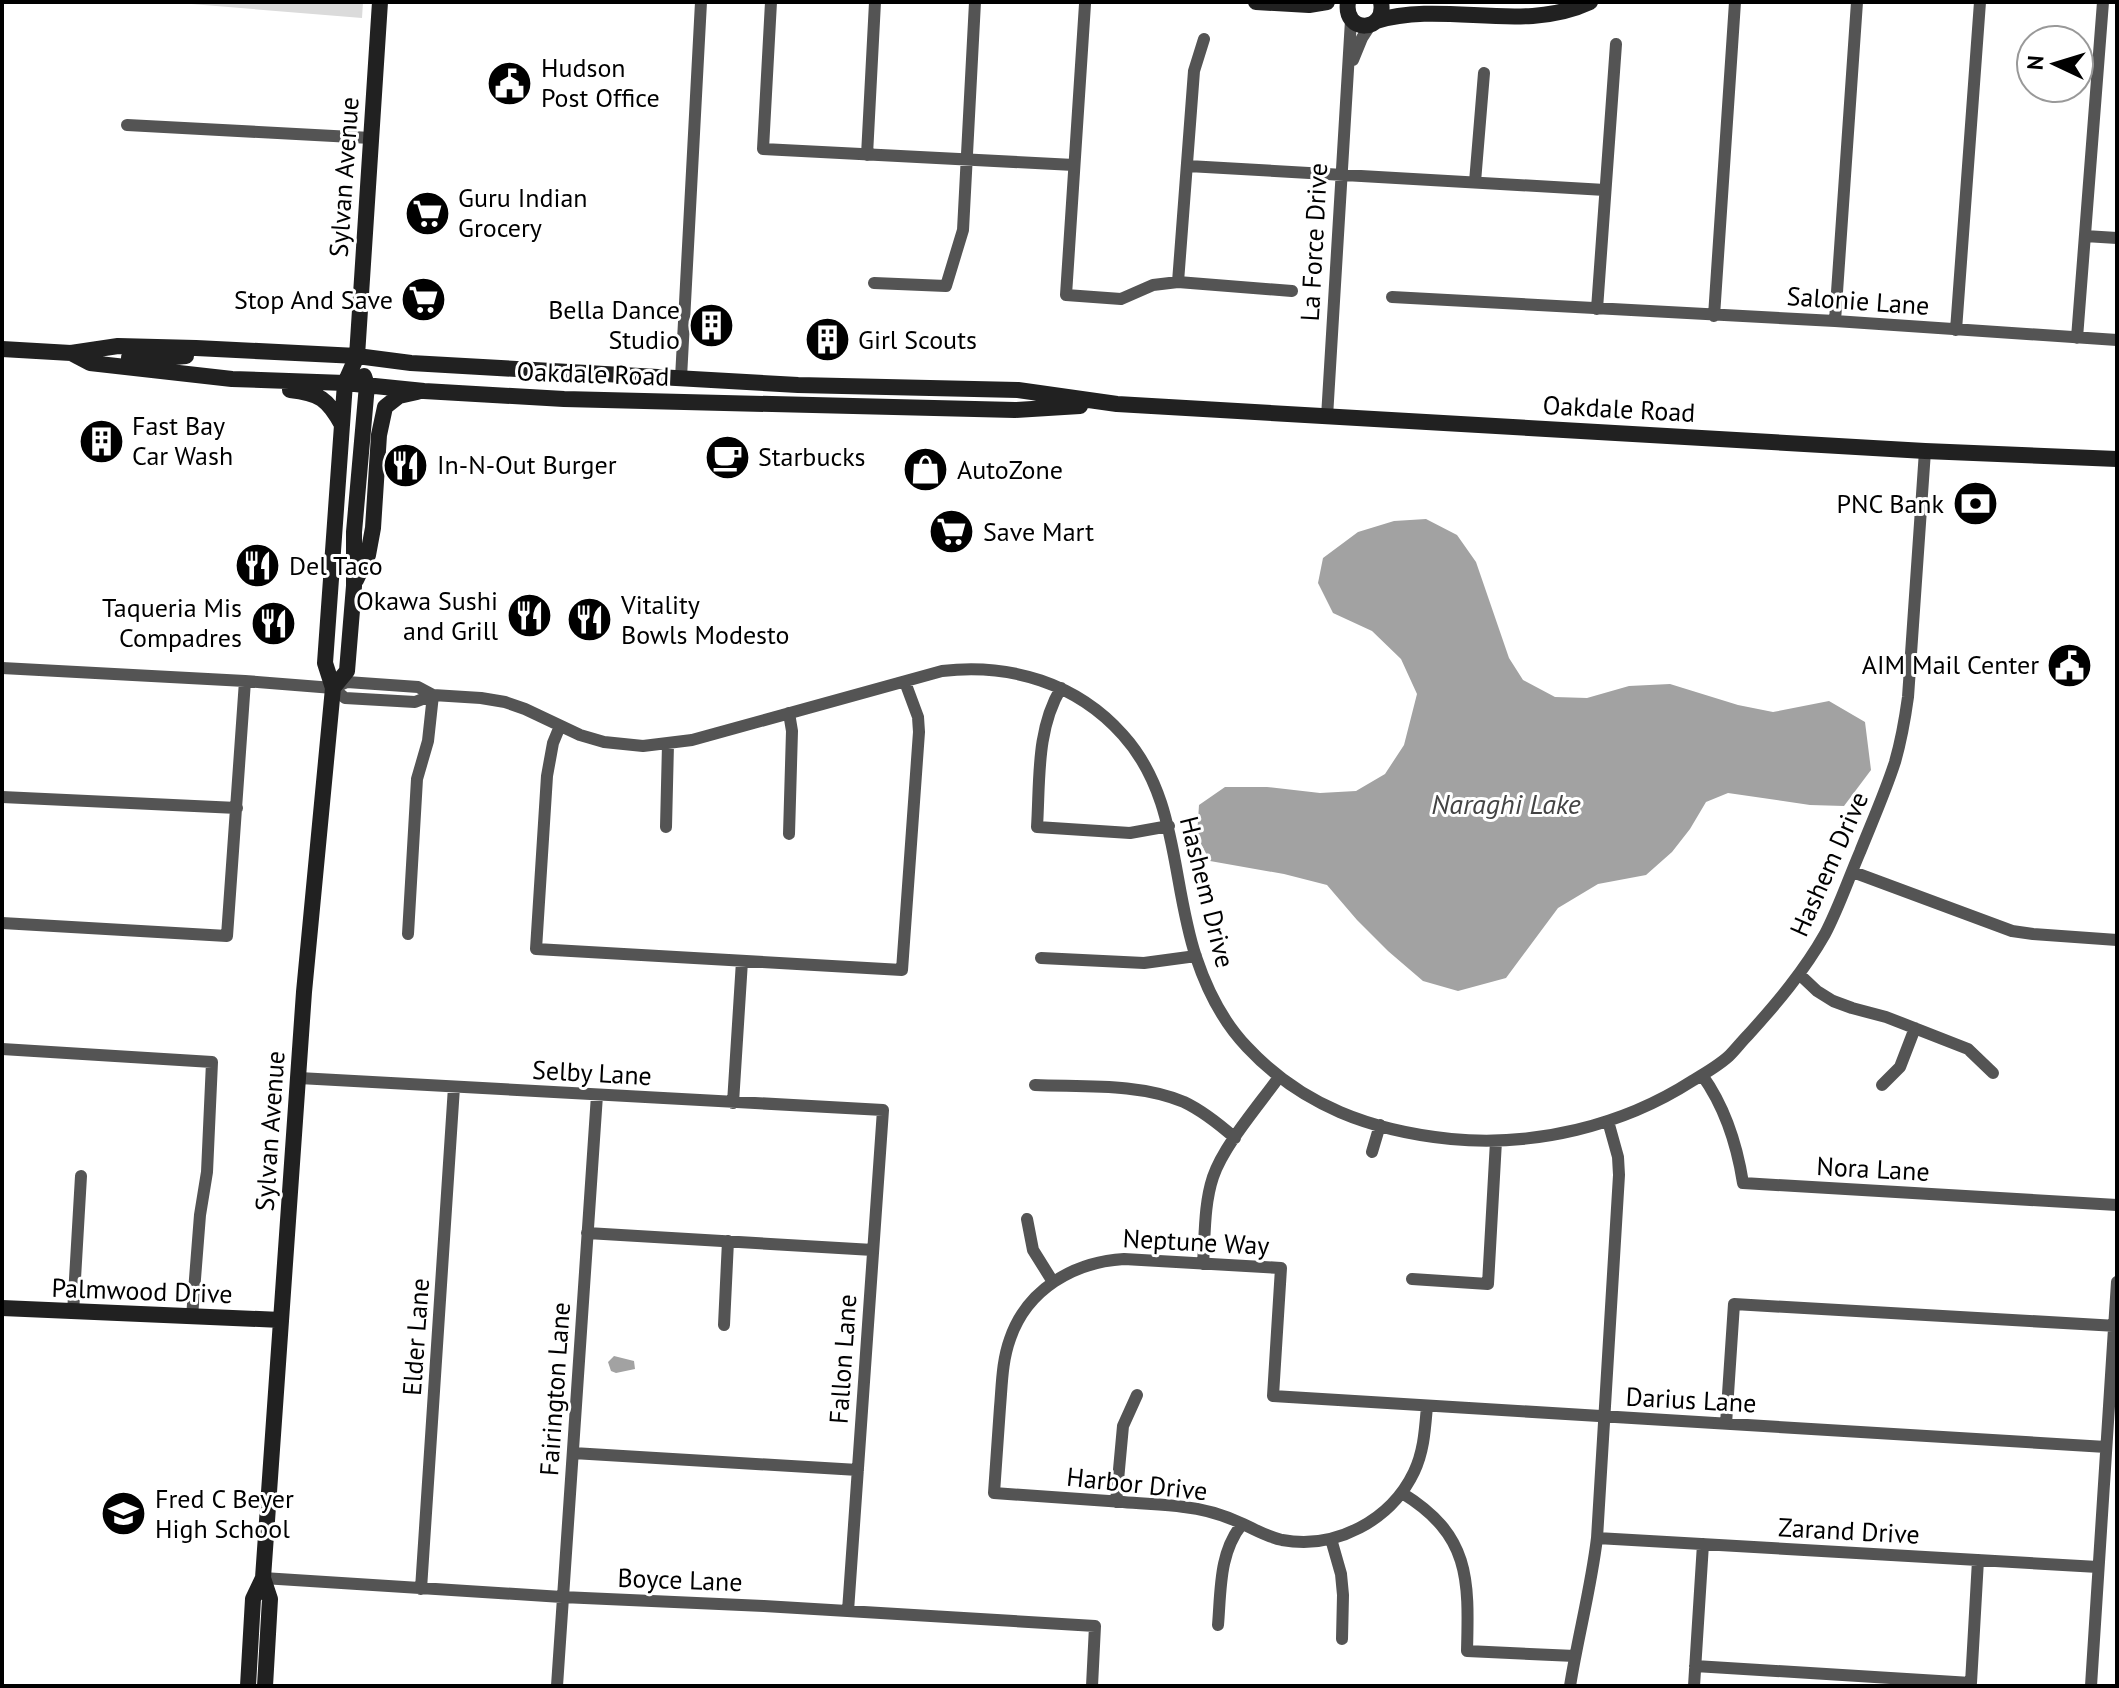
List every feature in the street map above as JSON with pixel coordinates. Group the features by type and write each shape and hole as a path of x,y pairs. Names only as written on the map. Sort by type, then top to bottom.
{"main road":[{"name":"Sylvan Avenue","path":"248,1686 253,1599 263,1578 304,992 333,688 325,663 345,383 357,356 380,2"},
{"path":"1256,2 1309,5 1349,13 1361,25 1422,12 1524,16 1558,13 1590,2"},
{"path":"1309,5 1327,2"},
{"name":"La Force Drive","path":"1374,23 1381,13 1381,2"},
{"path":"1387,2 1422,12"},
{"name":"Oakdale Road","path":"2,349 71,353 118,346 196,348 798,385 1018,390 1117,404 1925,451 2117,459"},
{"path":"117,366 121,360 128,358 184,358 196,348"},
{"name":"Oakdale Road","path":"71,353 90,363 262,381 345,383 564,399 1015,410 1117,404"},
{"name":"Sylvan Avenue","path":"333,688 347,671 354,586 354,532 367,385 357,356"},
{"path":"262,381 318,396 329,403 342,425"},
{"path":"896,407 908,399 919,397 977,398 1018,390"},
{"path":"354,586 368,555 373,528 379,435 385,407 399,396 424,391"},
{"name":"Palmwood Drive","path":"2,1308 281,1320"},
{"name":"Sylvan Avenue","path":"263,1578 270,1599 265,1686"}],"street":[{"path":"681,378 701,2"},
{"path":"771,2 763,149 1074,165"},
{"path":"867,155 875,2"},
{"path":"874,283 946,286 963,230 975,2"},
{"path":"1714,316 1735,2"},
{"path":"1835,321 1857,2"},
{"path":"1956,330 1980,2"},
{"path":"2077,338 2103,2"},
{"path":"1085,4 1066,295 1121,299 1153,285 1178,282 1292,291"},
{"name":"La Force Drive","path":"1327,417 1349,71 1349,13"},
{"name":"La Force Drive","path":"1349,71 1362,38 1374,23"},
{"path":"1178,282 1194,71 1204,39"},
{"path":"1597,309 1616,44"},
{"path":"1475,182 1484,73"},
{"path":"127,125 371,138"},
{"path":"1188,166 1605,190"},
{"path":"2085,236 2117,238"},
{"name":"Salonie Lane","path":"1392,297 2117,340"},
{"name":"Hashem Drive","path":"2,668 333,688 345,698 415,702 433,695 475,698 505,702 525,709 580,735 616,744 643,746 692,740 942,671 980,668 1024,675 1061,688 1097,711 1125,737 1154,781 1169,826 1196,956 1210,993 1242,1042 1279,1077 1330,1109 1414,1134 1496,1141 1557,1134 1608,1121 1652,1104 1702,1075 1728,1057 1771,1010 1824,935 1885,792 1904,727 1925,451"},
{"path":"2,923 227,936 245,681"},
{"path":"560,726 553,743 547,776 536,949 902,970 919,732 918,717 905,682"},
{"path":"1061,688 1044,727 1037,827 1130,833 1169,826"},
{"path":"408,934 417,779 428,741 433,695"},
{"path":"789,713 792,731 789,834"},
{"path":"666,827 668,744"},
{"path":"2,797 237,808"},
{"path":"1853,872 2012,931 2117,940"},
{"path":"1041,958 1144,963 1196,956"},
{"path":"733,1103 742,961"},
{"path":"1799,974 1833,1001 1968,1049 1993,1073"},
{"path":"1882,1085 1900,1067 1915,1028"},
{"path":"2,1049 212,1062 207,1172 200,1215 192,1317"},
{"name":"Nora Lane","path":"1702,1075 1712,1089 1733,1138 1743,1183 2117,1205"},
{"path":"1203,1264 1209,1195 1219,1161 1279,1077"},
{"name":"Selby Lane","path":"299,1078 883,1110"},
{"path":"1035,1085 1129,1089 1168,1096 1214,1120 1235,1138"},
{"name":"Elder Lane","path":"421,1589 454,1087"},
{"name":"Fairington Lane","path":"557,1686 597,1095"},
{"name":"Fallon Lane","path":"848,1611 883,1110"},
{"path":"1570,1686 1597,1538 1619,1175 1618,1157 1608,1121"},
{"path":"1372,1152 1380,1125"},
{"path":"1412,1279 1488,1284 1496,1141"},
{"path":"73,1313 81,1176"},
{"path":"1027,1219 1033,1250 1053,1282"},
{"path":"587,1233 873,1250"},
{"path":"724,1325 728,1241"},
{"name":"Neptune Way","path":"994,1493 1003,1371 1008,1346 1018,1320 1029,1305 1053,1282 1073,1270 1106,1260 1124,1259 1281,1268 1273,1396"},
{"path":"2091,1686 2117,1282"},
{"path":"1726,1424 1734,1304 2116,1326"},
{"path":"1116,1502 1123,1426 1137,1395"},
{"name":"Darius Lane","path":"1273,1396 2106,1447"},
{"name":"Harbor Drive","path":"994,1493 1184,1506 1204,1510 1281,1539 1306,1542 1331,1539 1370,1522 1391,1507 1402,1493 1420,1456 1427,1406"},
{"path":"573,1453 858,1470"},
{"path":"1402,1493 1418,1503 1444,1529 1461,1561 1468,1597 1467,1651 1575,1656"},
{"path":"1218,1625 1222,1566 1231,1539 1242,1524"},
{"name":"Zarand Drive","path":"1597,1538 2098,1567"},
{"path":"1331,1539 1341,1574 1342,1639"},
{"path":"1694,1686 1703,1544"},
{"path":"1695,1666 1807,1680 1971,1683 1978,1560"},
{"name":"Boyce Lane","path":"263,1578 1095,1626 1092,1686"}],"shaded area":[{"path":"167,2 363,2 362,18"}],"water":[{"name":"Naraghi Lake","path":"1426,519 1457,535 1476,562 1509,658 1523,680 1555,697 1587,698 1629,686 1670,684 1738,705 1773,712 1829,701 1865,722 1871,770 1844,806 1810,805 1728,793 1706,802 1672,852 1646,875 1598,884 1558,908 1506,978 1458,991 1423,981 1357,920 1327,885 1210,861 1197,836 1199,805 1225,787 1267,787 1320,793 1356,791 1385,774 1404,745 1417,694 1401,659 1372,631 1333,613 1318,583 1323,558 1358,532 1394,521"},
{"path":"614,1356 634,1361 635,1369 616,1373 611,1371 608,1362"}],"place":[{"name":"Hudson Post Office","path":"510,83"},
{"name":"Guru Indian Grocery","path":"427,213"},
{"name":"Stop And Save","path":"424,300"},
{"name":"Bella Dance Studio","path":"711,325"},
{"name":"Girl Scouts","path":"827,340"},
{"name":"Fast Bay Car Wash","path":"101,441"},
{"name":"Starbucks","path":"727,457"},
{"name":"In-N-Out Burger","path":"406,465"},
{"name":"AutoZone","path":"926,470"},
{"name":"PNC Bank","path":"1975,504"},
{"name":"Save Mart","path":"952,532"},
{"name":"Del Taco","path":"258,566"},
{"name":"Okawa Sushi and Grill","path":"529,616"},
{"name":"Vitality Bowls Modesto","path":"590,620"},
{"name":"Taqueria Mis Compadres","path":"273,623"},
{"name":"AIM Mail Center","path":"2070,665"},
{"name":"Fred C Beyer High School","path":"124,1514"}]}
